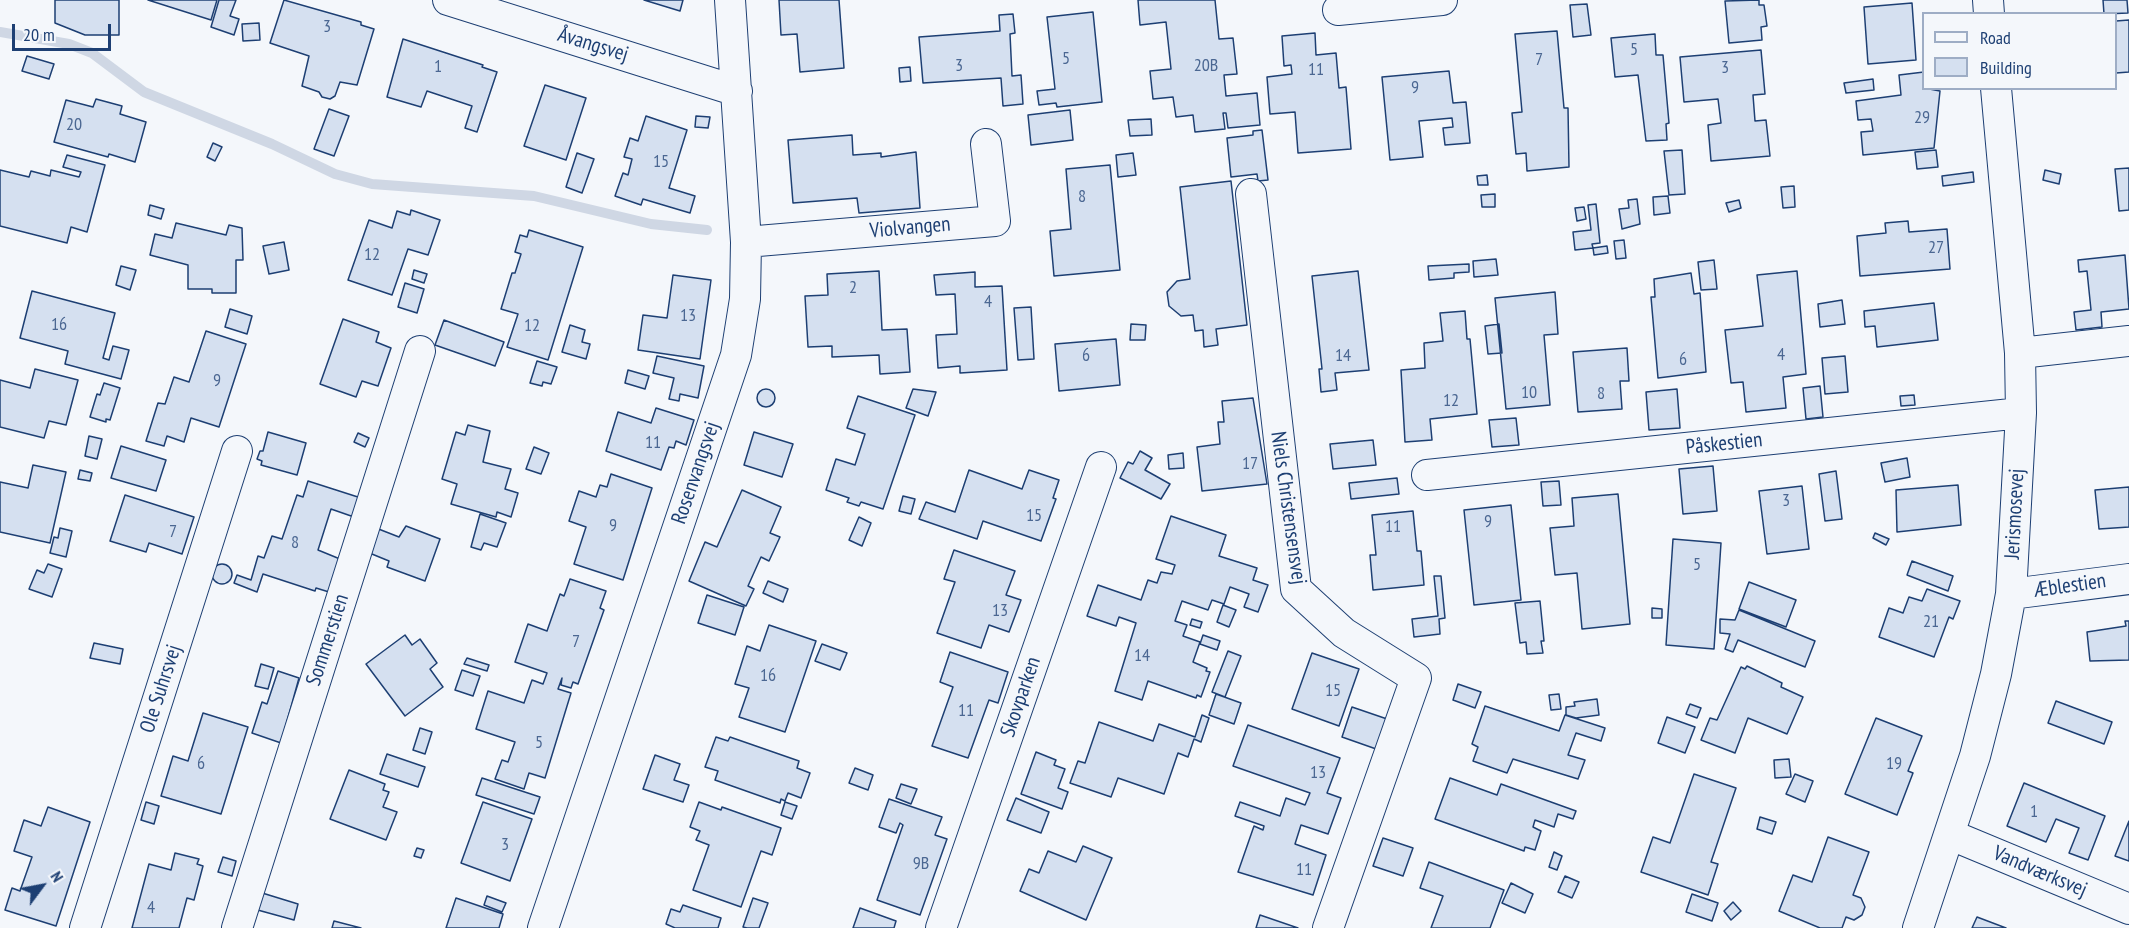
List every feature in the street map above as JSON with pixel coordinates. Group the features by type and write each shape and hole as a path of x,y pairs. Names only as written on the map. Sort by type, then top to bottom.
{"street":[{"name":"Åvangsvej","path":"448,0 737,91"},
{"name":"Rosenvangsvej","path":"543,928 736,356 746,299 746,242 730,0"},
{"path":"1338,10 1442,0"},
{"name":"Jerismosevej","path":"1918,928 1951,835 1994,684 2011,594 2021,413 2020,353 1996,90"},
{"name":"Violvangen","path":"746,242 995,222 986,144"},
{"name":"Niels Christensensvej","path":"1251,194 1296,589 1344,633 1416,678 1328,928"},
{"path":"2020,353 2129,341"},
{"name":"Sommerstien","path":"237,928 420,351"},
{"name":"Påskestien","path":"1427,475 2021,413"},
{"name":"Ole Suhrsvej","path":"85,928 237,451"},
{"name":"Skovparken","path":"942,928 1101,467"},
{"name":"Æblestien","path":"2011,594 2129,579"},
{"name":"Vandværksvej","path":"1951,835 2129,909"}],"building":[{"path":"55,0 119,0 119,35 85,35 55,23"},
{"path":"148,0 217,0 211,20"},
{"path":"219,0 236,0 230,16 239,19 234,35 211,27"},
{"path":"284,0 361,22 361,25 374,29 357,85 340,82 335,96 330,99 302,86 309,56 270,43"},
{"path":"644,0 683,0 680,11"},
{"path":"779,0 839,0 844,68 800,72 797,34 781,35"},
{"path":"1138,0 1215,0 1219,39 1233,38 1237,74 1224,75 1226,96 1257,93 1260,125 1228,128 1226,113 1223,113 1225,129 1195,132 1193,115 1176,117 1173,97 1153,99 1150,71 1171,69 1166,22 1140,25"},
{"path":"1759,0 1759,5 1764,5 1767,26 1761,27 1762,40 1729,43 1725,1"},
{"path":"2103,0 2127,0 2128,13 2104,12"},
{"path":"1912,3 1916,60 1868,64 1864,7"},
{"path":"1587,4 1591,35 1573,37 1570,5"},
{"path":"1093,12 1102,102 1057,107 1056,103 1039,105 1037,91 1055,89 1047,17"},
{"path":"1013,14 1015,33 1010,34 1012,76 1021,75 1023,104 1003,106 1001,78 923,83 919,37 1000,31 999,15"},
{"path":"2129,20 2129,72 2117,73 2117,21"},
{"path":"259,23 260,40 243,41 242,24"},
{"path":"1557,31 1564,108 1568,108 1569,167 1527,171 1526,153 1516,154 1512,113 1522,112 1515,34"},
{"path":"1315,33 1316,55 1336,53 1339,88 1346,87 1351,149 1298,153 1295,112 1270,114 1267,77 1292,74 1291,65 1284,66 1282,36"},
{"path":"1655,34 1656,55 1663,55 1669,123 1666,124 1667,140 1646,141 1638,75 1615,77 1611,38"},
{"path":"403,39 483,65 482,67 497,72 477,132 465,128 472,106 427,91 421,107 387,97"},
{"path":"1761,50 1765,94 1753,95 1755,121 1766,120 1770,156 1711,161 1708,125 1721,123 1718,99 1684,102 1680,57"},
{"path":"27,56 54,64 49,79 22,71"},
{"path":"910,67 911,81 900,82 899,68"},
{"path":"1449,71 1453,103 1466,102 1470,143 1445,145 1443,128 1453,127 1452,118 1419,121 1423,157 1390,160 1382,77"},
{"path":"1922,72 1922,90 1940,91 1934,148 1863,155 1861,132 1873,131 1871,119 1858,120 1856,101 1901,95 1899,75"},
{"path":"1873,79 1874,90 1846,93 1844,83"},
{"path":"545,85 586,98 566,160 524,146"},
{"path":"96,99 122,106 120,114 146,122 135,162 54,142 66,100 93,107"},
{"path":"329,109 349,116 334,156 314,149"},
{"path":"1070,110 1073,140 1031,145 1028,115"},
{"path":"646,116 687,130 669,188 695,196 690,213 643,199 641,205 615,196 623,173 628,175 632,159 624,157 630,138 638,141"},
{"path":"696,116 710,117 708,128 695,127"},
{"path":"1151,119 1152,135 1130,136 1128,120"},
{"path":"1262,130 1268,180 1258,181 1257,174 1231,177 1227,138 1253,135 1253,131"},
{"path":"852,135 853,155 881,153 881,157 916,152 920,208 859,213 857,198 793,203 788,140"},
{"path":"213,143 222,147 215,161 207,157"},
{"path":"1682,150 1685,194 1669,195 1664,151"},
{"path":"1936,150 1938,167 1917,169 1915,152"},
{"path":"577,153 594,159 582,193 566,187"},
{"path":"1133,153 1136,175 1118,177 1116,155"},
{"path":"67,155 105,165 87,232 71,227 67,243 0,226 0,170 29,177 31,171 50,176 51,170 79,177 81,172 63,167"},
{"path":"1110,165 1120,270 1054,276 1050,231 1071,229 1066,169"},
{"path":"2129,168 2129,210 2119,211 2115,169"},
{"path":"2045,170 2061,174 2059,184 2043,180"},
{"path":"1973,172 1974,182 1943,186 1942,176"},
{"path":"1487,175 1488,185 1478,185 1477,176"},
{"path":"1231,181 1247,325 1216,329 1218,345 1204,347 1203,330 1195,331 1193,315 1181,316 1169,306 1167,292 1177,281 1190,279 1180,187"},
{"path":"1794,186 1795,207 1783,208 1781,187"},
{"path":"1495,194 1495,207 1482,207 1481,195"},
{"path":"1668,196 1670,213 1654,215 1653,197"},
{"path":"1637,199 1640,224 1622,229 1619,209 1629,208 1628,200"},
{"path":"1739,200 1741,208 1729,212 1726,203"},
{"path":"1596,204 1600,243 1592,244 1593,248 1575,250 1573,232 1591,230 1588,205"},
{"path":"150,205 164,209 161,219 148,215"},
{"path":"1584,207 1586,219 1577,221 1575,208"},
{"path":"411,210 440,220 428,255 408,249 392,295 348,280 369,220 392,228 397,211 410,215"},
{"path":"1908,221 1909,232 1947,229 1950,269 1860,276 1857,236 1886,233 1885,223"},
{"path":"176,223 226,235 229,225 242,228 243,260 236,260 236,293 212,293 212,289 188,289 188,265 150,255 155,234 172,238"},
{"path":"529,230 583,247 548,360 507,347 518,314 501,309 512,273 515,273 521,254 515,252 520,235 527,237"},
{"path":"1624,240 1626,258 1616,259 1614,241"},
{"path":"284,242 289,270 269,274 263,246"},
{"path":"1607,246 1608,253 1594,255 1593,248"},
{"path":"2125,255 2129,309 2101,312 2102,327 2076,330 2074,312 2091,310 2087,271 2079,272 2078,260"},
{"path":"1496,259 1498,275 1474,277 1473,261"},
{"path":"1714,260 1717,289 1701,290 1698,262"},
{"path":"1469,264 1469,272 1454,273 1454,278 1429,280 1428,266"},
{"path":"121,266 136,270 130,290 116,285"},
{"path":"414,270 427,274 424,283 412,279"},
{"path":"879,271 882,330 907,329 910,372 880,374 879,355 832,357 832,346 808,347 805,296 828,295 827,274"},
{"path":"1358,271 1369,370 1335,373 1337,390 1321,392 1319,369 1322,369 1312,276"},
{"path":"1797,271 1806,374 1783,377 1786,408 1746,412 1743,382 1731,383 1725,330 1763,326 1757,275"},
{"path":"975,272 975,287 1002,286 1007,370 960,373 960,366 938,368 936,335 957,334 955,294 936,295 934,275"},
{"path":"1691,273 1694,294 1700,293 1706,372 1658,378 1651,297 1655,297 1654,279"},
{"path":"673,275 711,280 700,359 638,350 643,315 667,318"},
{"path":"405,283 424,289 417,313 398,307"},
{"path":"32,291 115,313 103,358 109,360 113,346 129,350 121,379 65,364 68,351 20,338"},
{"path":"1555,292 1558,334 1544,335 1550,405 1506,409 1495,298"},
{"path":"1842,300 1845,324 1820,327 1818,304"},
{"path":"1934,303 1938,340 1877,347 1875,326 1865,327 1864,311"},
{"path":"1031,307 1034,359 1018,360 1014,308"},
{"path":"230,309 252,316 247,334 225,327"},
{"path":"1465,311 1477,414 1430,419 1432,440 1405,442 1401,370 1425,368 1424,343 1443,341 1440,313"},
{"path":"343,319 379,332 376,342 391,348 378,386 362,381 356,397 320,384"},
{"path":"444,320 504,342 495,366 435,345"},
{"path":"1131,324 1146,325 1145,340 1130,340"},
{"path":"1499,324 1502,353 1488,354 1485,326"},
{"path":"570,325 585,330 582,342 590,344 586,359 562,352"},
{"path":"206,331 246,344 219,427 191,418 184,442 167,436 164,446 146,441 158,403 165,404 174,377 189,382"},
{"path":"1116,339 1120,385 1059,391 1055,344"},
{"path":"1627,348 1629,381 1620,381 1622,409 1578,412 1573,352"},
{"path":"657,356 704,366 698,398 680,394 679,401 669,399 674,378 653,373"},
{"path":"1845,356 1848,392 1825,394 1822,358"},
{"path":"537,361 557,367 551,384 543,382 542,386 530,383"},
{"path":"35,369 78,380 66,425 49,421 44,438 0,427 0,380 30,388"},
{"path":"628,370 649,376 645,389 625,383"},
{"path":"104,383 120,388 110,420 106,419 106,422 90,417 97,394 100,395"},
{"path":"1820,386 1823,417 1806,419 1803,388"},
{"path":"762,389 770,389 775,394 773,405 762,407 757,402 757,394"},
{"path":"913,389 936,392 928,416 906,408"},
{"path":"1677,389 1680,428 1649,430 1646,392"},
{"path":"1914,395 1915,405 1901,406 1900,396"},
{"path":"858,396 915,415 883,509 861,502 859,506 847,502 849,498 826,490 836,459 855,465 865,434 847,428"},
{"path":"1253,398 1267,484 1202,491 1197,447 1220,444 1218,422 1224,422 1222,401"},
{"path":"656,408 694,420 686,445 676,441 674,448 669,447 661,470 606,451 618,412 651,423"},
{"path":"1516,418 1519,445 1492,447 1489,420"},
{"path":"468,425 490,431 483,462 511,469 505,489 518,493 511,517 497,512 496,517 451,504 457,484 442,479 456,432 465,435"},
{"path":"268,432 306,443 297,475 261,465 262,461 257,459 260,451 263,451"},
{"path":"754,432 793,444 782,477 744,465"},
{"path":"358,433 369,438 365,447 354,442"},
{"path":"89,436 102,439 97,459 85,456"},
{"path":"1373,440 1376,465 1333,469 1330,444"},
{"path":"121,446 166,460 156,491 111,478"},
{"path":"534,447 549,453 541,474 526,469"},
{"path":"1140,451 1152,458 1145,470 1170,484 1161,499 1120,478 1128,462 1133,464"},
{"path":"1183,453 1184,468 1169,469 1168,455"},
{"path":"1907,458 1910,477 1885,482 1881,463"},
{"path":"33,465 66,472 50,543 0,532 0,482 28,488"},
{"path":"1713,466 1717,511 1683,514 1679,469"},
{"path":"80,470 92,473 90,481 78,479"},
{"path":"969,470 1022,489 1029,470 1059,480 1053,498 1056,499 1041,541 983,521 977,539 919,519 926,502 955,512"},
{"path":"1836,471 1842,519 1825,521 1819,474"},
{"path":"611,474 652,488 623,580 574,564 586,527 569,521 579,491 596,497 600,485 607,487"},
{"path":"1397,478 1399,494 1351,499 1349,483"},
{"path":"308,481 361,498 354,517 331,509 318,550 340,559 329,592 316,588 315,591 263,574 257,592 234,583 237,575 251,580 258,556 264,558 272,536 282,539 297,495 303,497"},
{"path":"1559,481 1561,505 1543,506 1541,482"},
{"path":"1958,485 1961,525 1897,532 1896,490"},
{"path":"1802,486 1809,549 1767,554 1759,491"},
{"path":"2129,487 2129,527 2099,529 2095,490"},
{"path":"742,490 781,507 770,533 780,537 769,561 761,557 748,586 754,589 746,606 689,581 705,542 717,547"},
{"path":"1618,494 1630,624 1582,629 1577,573 1555,575 1550,528 1574,526 1572,498"},
{"path":"125,495 194,517 182,554 149,543 146,552 110,541"},
{"path":"903,496 915,499 911,514 899,511"},
{"path":"1511,505 1521,600 1474,605 1464,510"},
{"path":"1413,511 1417,551 1421,551 1424,585 1373,590 1370,555 1376,555 1372,515"},
{"path":"480,514 506,523 497,547 484,543 481,550 471,547"},
{"path":"1171,516 1226,535 1219,556 1257,568 1253,580 1268,585 1258,612 1244,607 1249,594 1230,587 1224,604 1212,600 1208,610 1182,601 1175,621 1187,625 1183,636 1200,642 1193,662 1207,668 1206,671 1210,672 1201,697 1197,695 1196,698 1148,681 1142,700 1115,691 1136,623 1119,617 1116,626 1087,616 1098,585 1141,600 1148,580 1157,583 1161,572 1172,574 1175,565 1156,559"},
{"path":"859,517 871,523 862,546 849,540"},
{"path":"406,526 440,539 425,581 387,567 389,561 367,552 376,528 399,537"},
{"path":"60,528 72,531 66,557 50,553 54,537 58,538"},
{"path":"1875,533 1889,539 1886,545 1873,538"},
{"path":"1673,539 1721,543 1714,649 1666,645"},
{"path":"954,550 1015,571 1006,595 1021,600 1009,632 989,625 981,648 937,633 955,582 944,579"},
{"path":"1912,561 1953,576 1948,591 1907,575"},
{"path":"48,564 62,569 52,597 29,589 37,570 44,573"},
{"path":"218,564 226,564 232,570 232,578 226,584 218,584 212,578 212,570"},
{"path":"1434,576 1441,576 1445,618 1439,619 1440,634 1414,637 1412,619 1438,616"},
{"path":"570,579 606,591 600,608 604,610 578,684 573,682 571,688 561,685 562,678 558,689 571,693 545,778 529,773 524,789 495,779 502,760 508,762 515,742 476,729 488,691 524,703 532,680 543,684 547,673 515,662 528,624 547,631 560,594 564,596"},
{"path":"768,581 788,589 783,602 763,593"},
{"path":"1749,582 1796,600 1786,627 1739,609"},
{"path":"1927,589 1960,601 1953,619 1949,617 1934,657 1879,637 1889,608 1903,613 1909,597 1922,601"},
{"path":"707,595 744,607 735,635 698,623"},
{"path":"1540,601 1543,653 1527,654 1526,642 1520,643 1515,603"},
{"path":"1223,605 1236,610 1229,627 1217,622"},
{"path":"1652,608 1662,609 1662,618 1652,618"},
{"path":"1739,610 1815,641 1805,667 1738,640 1733,652 1725,649 1730,634 1720,633 1720,619 1735,620"},
{"path":"1192,619 1202,622 1200,628 1190,625"},
{"path":"2125,621 2129,621 2129,660 2090,661 2087,632 2126,626"},
{"path":"769,625 816,641 785,732 739,717 749,688 735,684 747,646 760,651"},
{"path":"405,635 412,645 420,639 437,663 430,669 443,687 405,716 366,664"},
{"path":"1203,635 1220,641 1217,650 1200,644"},
{"path":"94,643 123,649 120,664 90,658"},
{"path":"822,644 847,653 840,670 815,661"},
{"path":"1228,651 1241,656 1225,697 1212,692"},
{"path":"950,652 1008,672 998,703 989,700 968,758 932,746 953,687 940,682"},
{"path":"1312,653 1359,669 1339,726 1292,709"},
{"path":"467,658 489,665 487,671 464,664"},
{"path":"261,664 274,668 268,689 255,686"},
{"path":"1747,666 1782,683 1781,687 1803,697 1787,734 1748,718 1735,753 1701,740 1710,718 1717,720 1741,667 1745,669"},
{"path":"462,670 480,676 473,696 455,690"},
{"path":"278,671 299,678 281,743 252,733 262,702 267,704"},
{"path":"1458,684 1481,692 1475,708 1453,700"},
{"path":"1216,694 1241,703 1234,724 1209,715"},
{"path":"1559,694 1561,709 1551,710 1549,695"},
{"path":"1597,699 1599,715 1576,718 1566,715 1566,707 1575,706 1574,702"},
{"path":"2056,701 2112,722 2104,744 2048,723"},
{"path":"1690,704 1701,708 1697,718 1686,714"},
{"path":"1485,706 1559,731 1565,715 1605,728 1601,741 1576,733 1568,755 1585,760 1578,779 1513,759 1507,773 1473,761 1478,747 1472,744"},
{"path":"1352,707 1390,720 1379,750 1342,737"},
{"path":"203,713 248,727 221,814 161,796 173,756 188,761"},
{"path":"1202,715 1209,718 1201,742 1194,739 1188,757 1178,753 1164,794 1118,778 1111,797 1070,783 1078,761 1085,763 1099,722 1153,741 1159,724 1195,737"},
{"path":"1667,717 1695,727 1685,753 1658,743"},
{"path":"1876,718 1922,736 1908,771 1913,773 1897,815 1845,794"},
{"path":"1248,725 1340,758 1327,793 1341,798 1328,834 1301,825 1295,844 1326,855 1313,895 1238,872 1254,826 1263,830 1264,826 1235,816 1240,802 1280,816 1286,798 1305,805 1310,793 1233,766"},
{"path":"420,728 432,732 425,754 413,750"},
{"path":"716,737 728,741 730,737 799,761 797,768 810,773 801,798 788,793 785,801 781,799 780,803 715,780 718,771 705,767"},
{"path":"1036,752 1056,760 1054,765 1065,769 1058,788 1068,792 1062,809 1021,794"},
{"path":"387,754 425,767 418,787 380,774"},
{"path":"655,755 680,764 674,780 689,785 683,802 643,789"},
{"path":"1789,759 1791,777 1775,778 1774,760"},
{"path":"855,768 873,775 868,790 849,783"},
{"path":"349,770 385,784 383,790 389,792 383,807 397,812 386,840 330,819"},
{"path":"1694,774 1736,788 1711,862 1718,864 1708,895 1641,872 1653,837 1670,843"},
{"path":"1795,774 1813,781 1805,802 1786,794"},
{"path":"482,778 540,797 534,814 476,795"},
{"path":"1450,778 1497,795 1501,784 1576,811 1573,819 1558,814 1554,827 1535,820 1533,827 1541,831 1535,850 1525,847 1524,851 1435,819"},
{"path":"2024,783 2105,816 2088,860 2069,853 2079,828 2056,819 2046,842 2007,826"},
{"path":"901,784 917,789 911,804 896,798"},
{"path":"1016,798 1049,812 1041,833 1007,820"},
{"path":"889,799 942,817 935,835 947,839 920,915 877,900 903,825 900,823 896,833 879,827"},
{"path":"146,802 159,806 154,824 141,820"},
{"path":"483,802 532,819 510,881 461,863"},
{"path":"699,802 721,810 722,807 781,828 772,855 761,851 741,907 693,890 709,845 696,840 700,831 690,827"},
{"path":"785,802 797,806 792,819 781,815"},
{"path":"48,807 90,822 56,926 5,910 12,888 20,891 32,857 14,851 24,820 41,826"},
{"path":"1760,817 1776,822 1772,834 1757,829"},
{"path":"2129,821 2129,861 2115,856"},
{"path":"1828,837 1869,852 1853,895 1861,898 1865,907 1862,915 1854,920 1846,917 1842,928 1820,928 1779,911 1793,875 1812,882"},
{"path":"1383,838 1413,848 1403,876 1373,866"},
{"path":"1083,846 1112,858 1086,920 1020,891 1029,869 1039,873 1048,851 1076,862"},
{"path":"417,848 424,850 421,858 414,856"},
{"path":"1554,852 1562,856 1557,870 1549,867"},
{"path":"175,853 199,859 197,864 203,866 194,900 187,898 179,928 132,928 149,864 171,870"},
{"path":"223,857 236,861 232,876 218,872"},
{"path":"1429,862 1504,890 1490,928 1431,928 1443,896 1420,888"},
{"path":"1565,876 1579,882 1572,898 1558,892"},
{"path":"1511,883 1533,894 1525,913 1502,903"},
{"path":"259,892 298,904 294,920 254,909"},
{"path":"1692,894 1718,903 1712,921 1686,912"},
{"path":"487,896 506,903 502,912 484,905"},
{"path":"456,898 503,914 499,928 446,928"},
{"path":"753,898 768,903 759,928 743,927"},
{"path":"1733,902 1741,911 1731,920 1724,911"},
{"path":"683,905 721,918 718,928 675,928 666,924 671,909 680,912"},
{"path":"860,908 896,921 894,928 853,928"},
{"path":"1260,915 1298,928 1256,928"},
{"path":"1977,917 2006,928 1972,928"},
{"path":"334,921 361,928 332,928"}],"waterway":[{"path":"0,32 69,44 92,53 144,92 272,144 335,174 372,184 534,196 651,224 707,230"}]}
